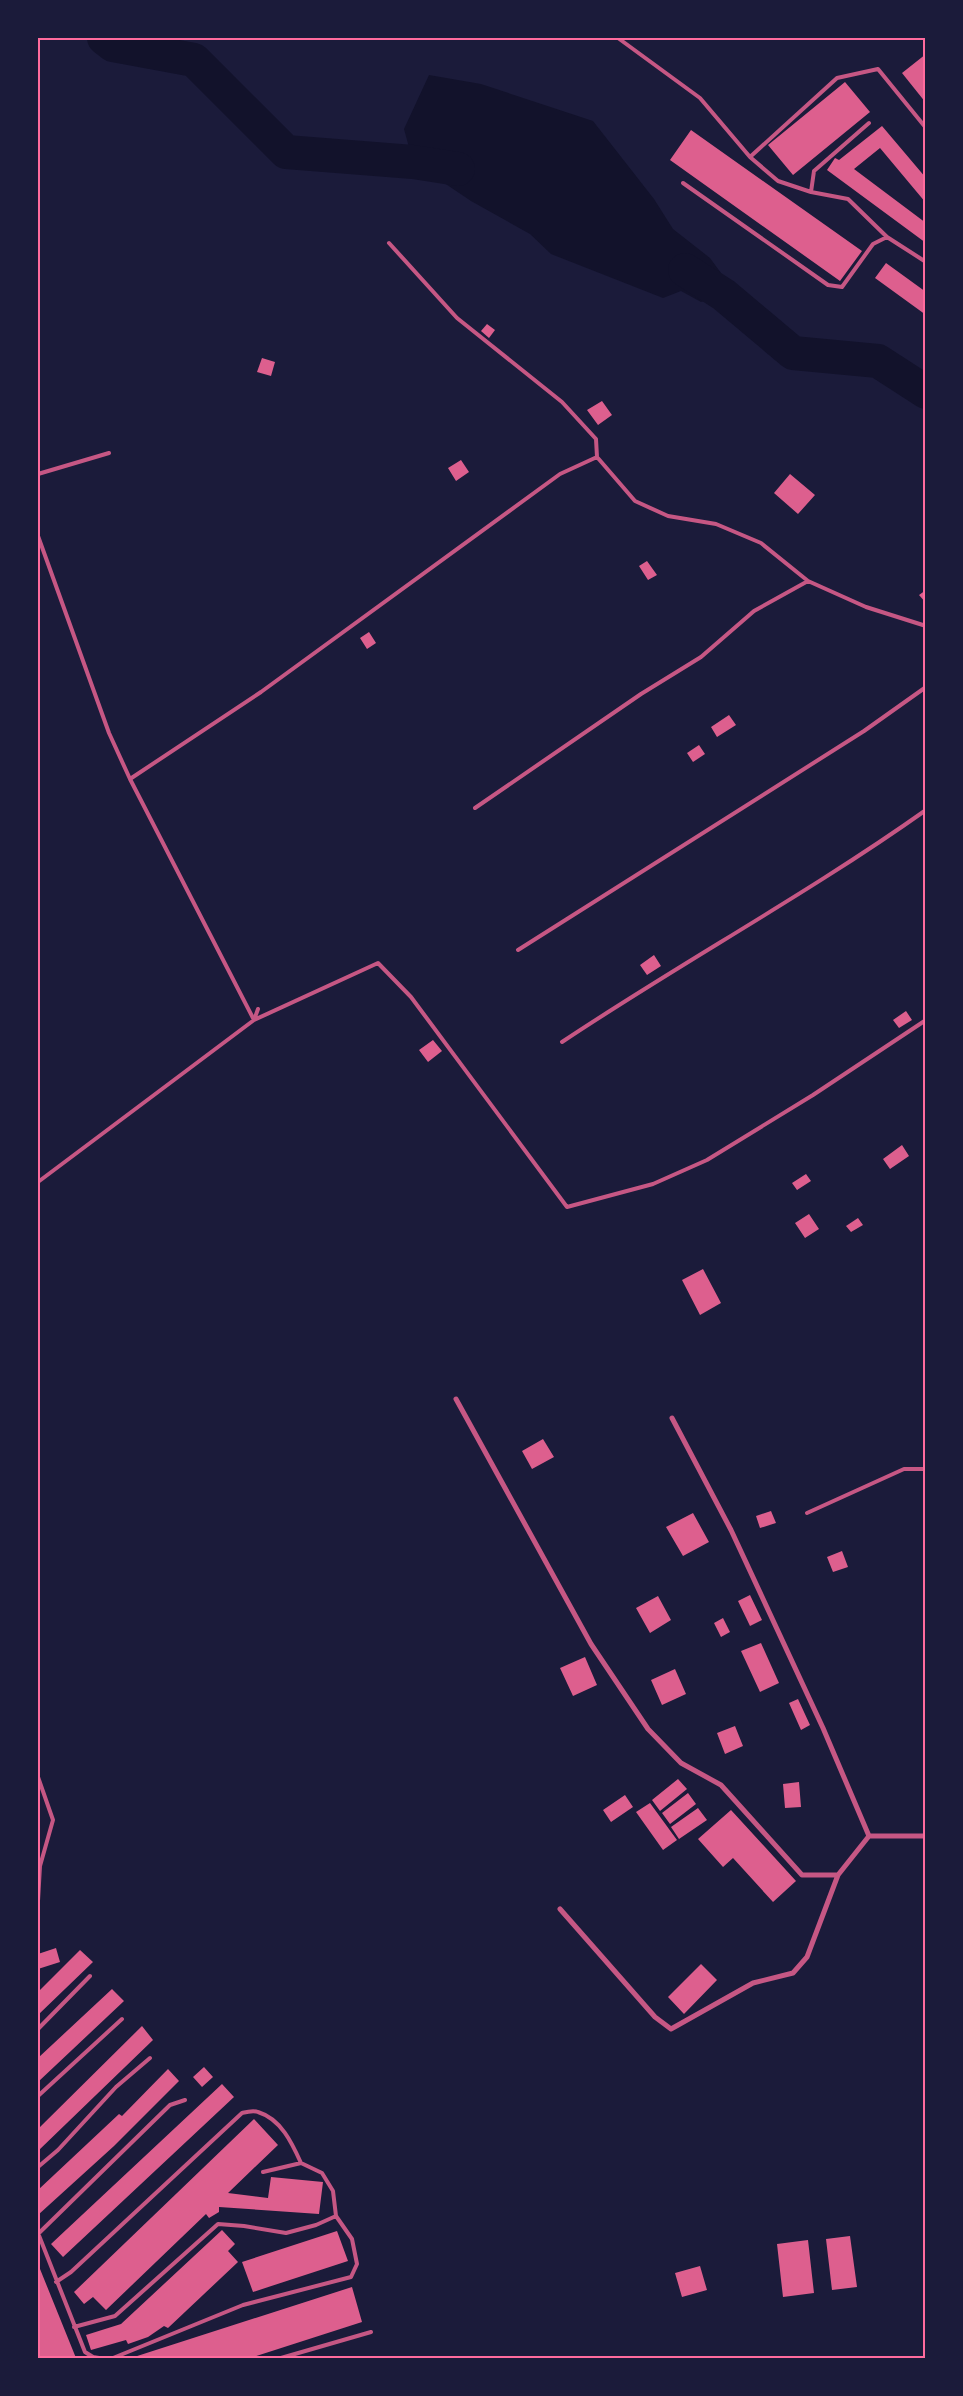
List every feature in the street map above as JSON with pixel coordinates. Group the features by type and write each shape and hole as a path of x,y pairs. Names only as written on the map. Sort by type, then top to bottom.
{"street":[{"path":"456,1399 591,1644 648,1729 681,1763 720,1785 802,1875 838,1875"},
{"path":"672,1418 731,1530 823,1728 869,1836"},
{"path":"560,1909 655,2017 671,2029 753,1982 794,1973 807,1957 838,1875 869,1836"},
{"path":"869,1836 926,1836"}],"lane":[{"path":"618,38 700,98 750,157 778,180 811,192 848,200 887,237 926,262"},
{"path":"750,157 837,78 878,69 926,128"},
{"path":"811,192 814,171 869,123"},
{"path":"683,183 828,284 842,287 873,244 887,237"},
{"path":"389,243 457,318 562,402 596,439 597,457 635,501 668,516 716,524 760,543 808,581 866,607 926,626"},
{"path":"38,474 109,453"},
{"path":"130,779 261,692 560,474 597,457"},
{"path":"38,536 110,733 130,779 254,1020"},
{"path":"475,808 641,694 701,657 754,611 808,581"},
{"path":"518,950 864,731 926,687"},
{"path":"562,1042 638,991 872,848 926,810"},
{"path":"38,1182 254,1020 378,963 411,997 566,1207 653,1184 707,1160 814,1095 926,1020"},
{"path":"254,1020 258,1008"},
{"path":"807,1513 904,1469 926,1469"},
{"path":"38,1777 53,1820 40,1866 38,1900"},
{"path":"38,2029 90,1976"},
{"path":"38,2096 122,2018"},
{"path":"38,2167 58,2150 116,2087 150,2058"},
{"path":"99,2358 85,2352 38,2233 170,2105 184,2100"},
{"path":"56,2282 71,2272 242,2113 257,2111 280,2125 293,2143 301,2163"},
{"path":"113,2358 243,2305 351,2277 357,2264 352,2239 336,2216 333,2191 322,2173 301,2163 263,2172"},
{"path":"74,2327 115,2316 218,2224 286,2232 316,2225 336,2216"},
{"path":"281,2358 371,2332"}],"shaded area":[{"path":"429,75 481,84 593,121 654,199 673,229 710,258 721,273 724,295 701,302 681,291 663,298 551,254 530,234 471,201 413,162 404,129"}],"building":[{"path":"926,54 926,103 902,73"},
{"path":"845,82 870,112 793,175 768,145"},
{"path":"882,126 926,178 926,203 880,148 854,169 926,223 926,243 827,170 835,158 839,160"},
{"path":"691,130 862,251 840,281 670,160"},
{"path":"886,263 926,292 926,315 875,278"},
{"path":"487,324 495,330 489,338 481,331"},
{"path":"262,358 275,362 271,376 257,372"},
{"path":"602,401 612,415 598,425 587,410"},
{"path":"461,460 469,472 456,481 448,468"},
{"path":"790,474 815,495 798,514 774,493"},
{"path":"647,561 657,575 648,580 639,566"},
{"path":"926,590 926,603 919,595"},
{"path":"369,632 376,643 367,649 360,638"},
{"path":"729,715 736,725 717,737 711,727"},
{"path":"699,745 705,754 693,762 687,753"},
{"path":"654,955 661,966 647,975 640,965"},
{"path":"906,1011 912,1020 899,1028 893,1020"},
{"path":"433,1040 442,1051 428,1062 419,1050"},
{"path":"902,1145 909,1156 890,1169 883,1159"},
{"path":"806,1174 811,1181 797,1190 792,1183"},
{"path":"809,1214 819,1229 805,1238 795,1223"},
{"path":"858,1218 863,1225 851,1232 846,1226"},
{"path":"703,1269 721,1303 700,1315 682,1280"},
{"path":"543,1439 554,1457 532,1469 522,1451"},
{"path":"771,1511 776,1523 760,1528 756,1516"},
{"path":"693,1513 709,1542 683,1556 666,1527"},
{"path":"842,1551 848,1567 833,1572 827,1557"},
{"path":"750,1595 762,1620 750,1626 738,1601"},
{"path":"658,1596 671,1620 650,1633 636,1608"},
{"path":"723,1618 730,1632 721,1637 714,1623"},
{"path":"761,1643 779,1683 760,1692 741,1651"},
{"path":"585,1657 597,1685 573,1696 560,1668"},
{"path":"675,1669 686,1694 662,1705 651,1680"},
{"path":"798,1699 810,1725 801,1730 789,1703"},
{"path":"735,1726 743,1746 725,1754 717,1733"},
{"path":"678,1779 687,1789 660,1811 652,1800"},
{"path":"799,1782 801,1807 785,1808 783,1784"},
{"path":"688,1793 696,1804 670,1824 662,1813"},
{"path":"625,1795 633,1807 611,1822 603,1810"},
{"path":"650,1803 677,1840 663,1850 636,1812"},
{"path":"698,1808 707,1820 679,1839 671,1827"},
{"path":"731,1810 796,1881 773,1902 733,1858 723,1867 698,1839"},
{"path":"56,1948 60,1962 38,1969 38,1954"},
{"path":"80,1950 93,1962 38,2015 38,1992"},
{"path":"701,1964 717,1980 684,2014 668,1997"},
{"path":"112,1989 124,2001 38,2082 38,2058"},
{"path":"142,2026 153,2040 38,2151 38,2129"},
{"path":"204,2067 213,2077 202,2087 193,2077"},
{"path":"168,2069 179,2081 114,2146 38,2215 38,2190 119,2114 122,2116"},
{"path":"222,2084 234,2097 63,2257 51,2244"},
{"path":"254,2119 278,2145 228,2193 268,2198 271,2177 323,2182 319,2214 219,2207 219,2212 209,2218 206,2214 106,2310 93,2297 84,2304 74,2292"},
{"path":"222,2230 235,2244 228,2251 238,2262 168,2328 164,2326 148,2337 128,2344 126,2340 91,2350 86,2335 121,2324"},
{"path":"337,2231 348,2261 253,2292 242,2262"},
{"path":"850,2236 857,2287 832,2290 826,2239"},
{"path":"808,2240 814,2293 783,2297 777,2244"},
{"path":"38,2264 76,2358 38,2358"},
{"path":"700,2266 707,2290 682,2297 675,2273"},
{"path":"352,2287 362,2322 250,2358 131,2358"}],"waterway":[{"path":"104,38 113,45 194,60 286,152 413,162 458,169"},
{"path":"685,270 724,295 793,353 878,361 926,392"}]}
